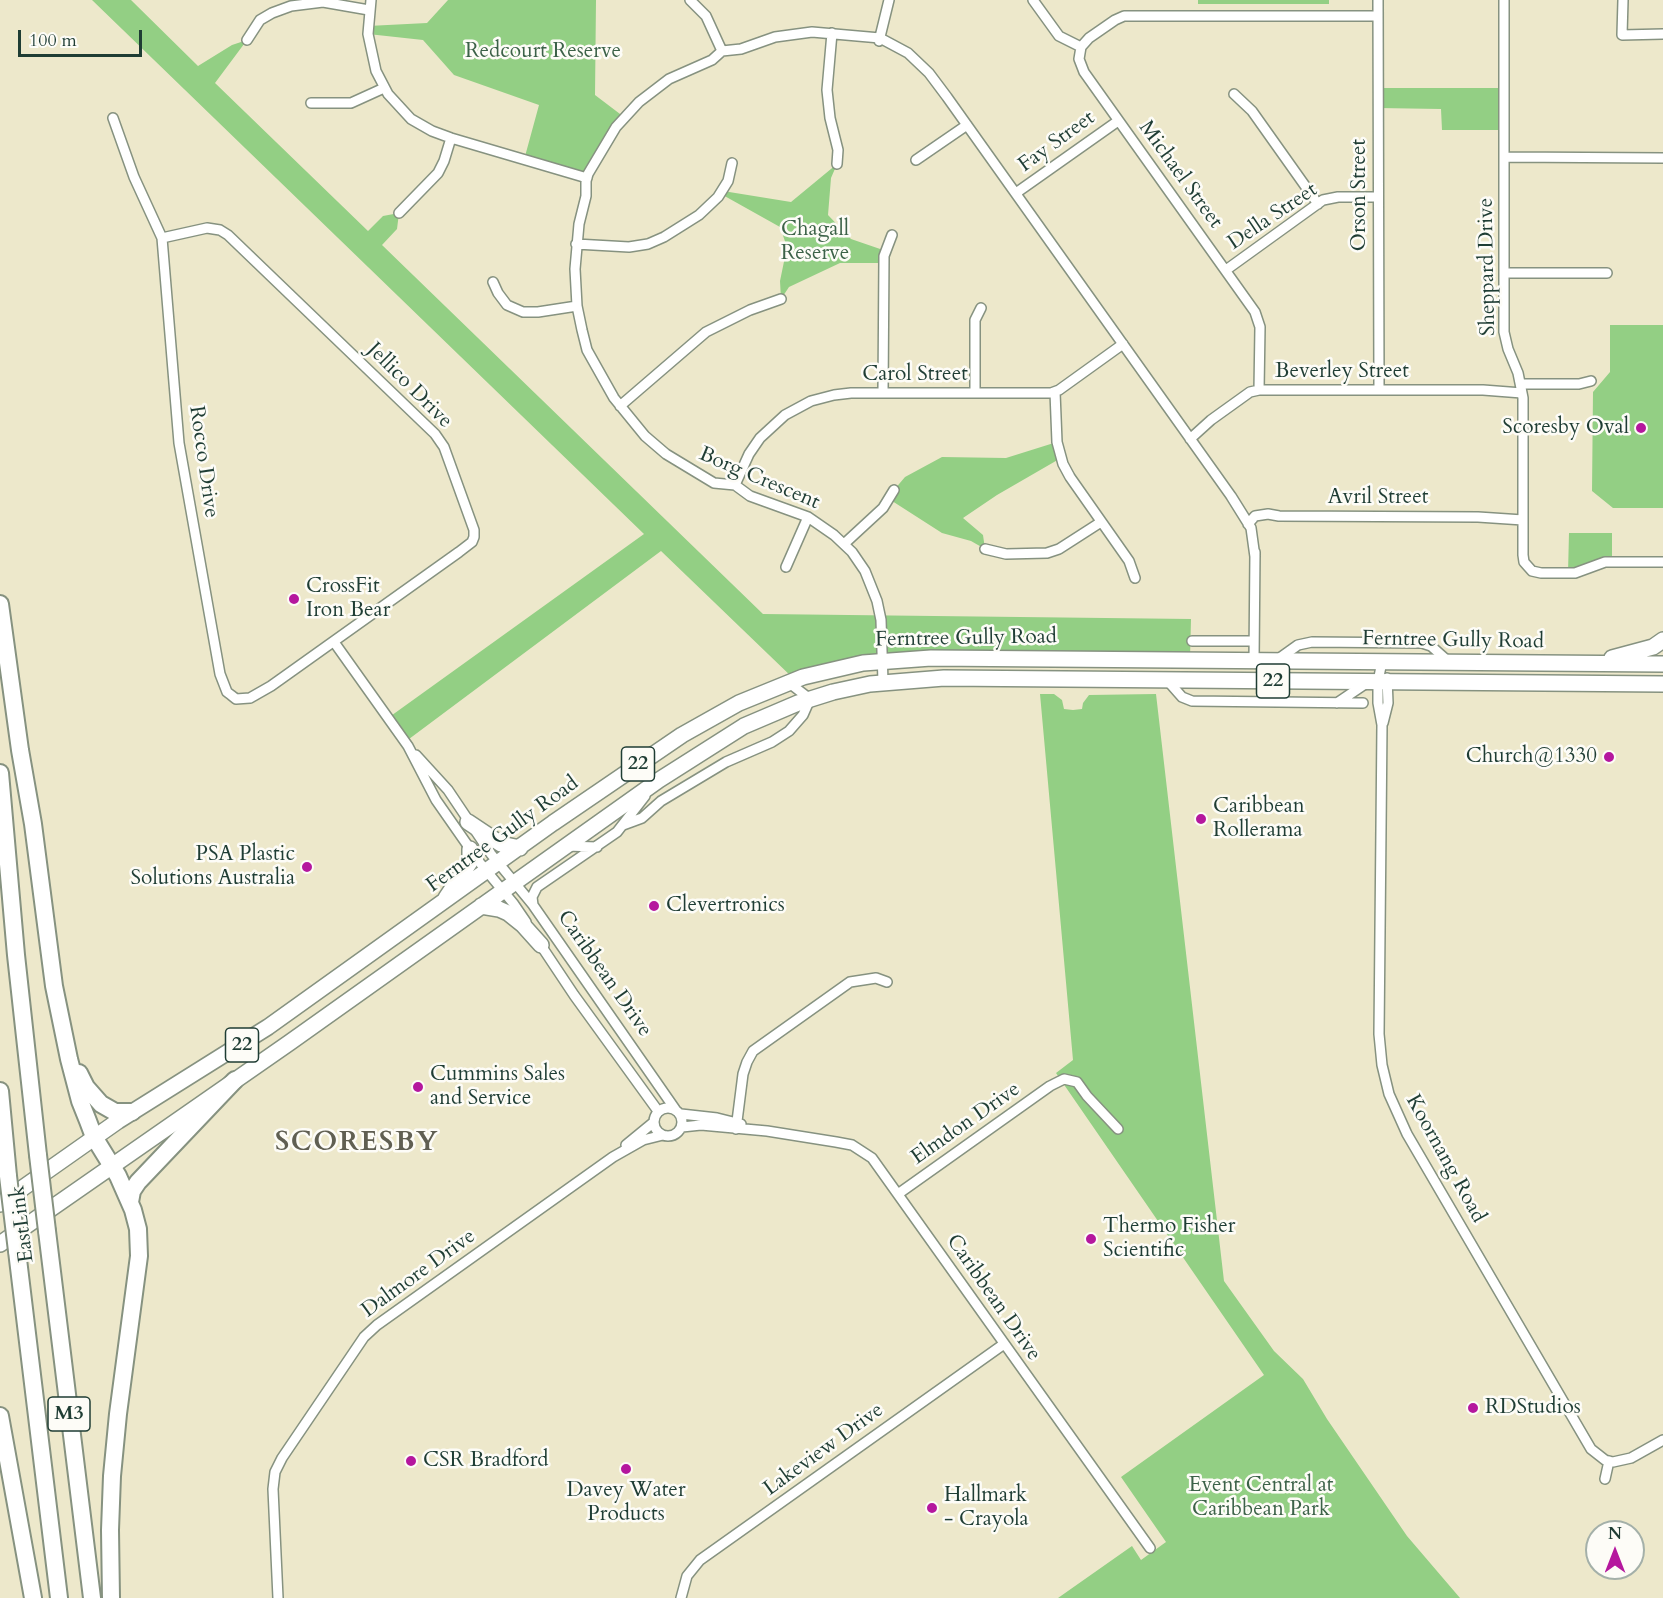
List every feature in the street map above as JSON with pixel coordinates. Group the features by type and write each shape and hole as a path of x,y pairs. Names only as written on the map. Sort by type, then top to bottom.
{"highway":[{"path":"0,604 20,750 33,824 52,975 77,1092 94,1137 130,1202 138,1229 138,1256 112,1476 111,1598"},
{"name":"EastLink","path":"0,773 15,943 38,1155 92,1598"},
{"path":"66,1042 81,1079 93,1096 112,1111 132,1112"},
{"path":"130,1202 132,1191 138,1182 235,1080"},
{"name":"EastLink","path":"0,1091 59,1598"},
{"path":"0,1416 33,1598"}],"main road":[{"path":"1580,663 1628,654 1653,647 1663,640"},
{"name":"Ferntree Gully Road","path":"0,1204 94,1137 268,1027 682,735 739,703 788,682 841,668 882,661 963,657 1663,665"},
{"name":"Ferntree Gully Road","path":"0,1244 659,780 744,726 810,699 883,682 944,678 1663,684"},
{"path":"468,822 501,844 520,848"},
{"path":"441,905 470,862 470,849"},
{"path":"481,906 508,913 523,925 541,945"}],"street":[{"path":"371,0 369,48 376,71 384,88 411,119 432,131 451,138 587,178"},
{"path":"690,0 706,16 722,51"},
{"path":"879,41 889,0"},
{"path":"1033,0 1059,36 1081,46 1115,20 1124,16 1378,16"},
{"name":"Orson Street","path":"1378,0 1378,390"},
{"name":"Sheppard Drive","path":"1504,0 1505,337 1522,388 1522,555 1527,566 1538,573 1570,573 1605,562 1663,562"},
{"path":"1623,0 1622,34 1663,34"},
{"path":"247,39 260,20 291,6 323,2 369,10"},
{"name":"Borg Crescent","path":"883,682 880,620 875,593 865,571 844,544 808,517 750,496 735,485 714,483 679,463 645,436 607,387 587,350 577,306 574,278 576,244 586,196 587,178 616,127 639,102 661,84 712,60 722,51 741,49 784,35 812,32 832,33 861,43 879,41 916,61 934,79 1251,522 1255,557 1254,660"},
{"path":"832,33 827,90 830,118 838,150 837,164"},
{"name":"Michael Street","path":"1081,46 1079,59 1081,67 1259,320 1259,390"},
{"path":"311,103 351,104 384,88"},
{"path":"1234,94 1252,111 1318,204"},
{"name":"Rocco Drive","path":"113,117 135,177 162,238 179,442 220,674 227,692 236,699 256,696 334,642"},
{"name":"Fay Street","path":"1016,193 1119,121"},
{"path":"916,160 967,125"},
{"path":"399,213 438,173 451,138"},
{"path":"1505,157 1663,158"},
{"path":"576,244 629,247 648,244 664,237 699,215 718,197 728,180 732,164"},
{"name":"Della Street","path":"1226,270 1318,204 1335,197 1378,197"},
{"name":"Jellico Drive","path":"162,238 207,228 220,230 228,235 435,433 444,447 473,525 472,542 334,642"},
{"path":"883,393 884,256 892,235"},
{"path":"1505,273 1607,273"},
{"path":"493,282 507,305 522,312 577,306"},
{"path":"620,406 706,332 750,310 781,299"},
{"path":"975,393 975,320 981,308"},
{"path":"1123,344 1055,392 1057,442 1061,458 1070,477 1129,561 1136,578"},
{"name":"Beverley Street","path":"1189,436 1250,392 1259,390 1483,390 1579,384 1591,381"},
{"name":"Carol Street","path":"735,485 746,459 760,438 795,408 811,401 834,395 883,393 1055,392"},
{"path":"844,544 883,508 894,490"},
{"name":"Avril Street","path":"1251,522 1279,516 1523,517"},
{"path":"786,567 808,517"},
{"path":"985,549 1006,554 1047,553 1069,543 1101,522"},
{"path":"1192,641 1254,641"},
{"path":"334,642 408,746 448,790 493,868"},
{"path":"1277,660 1298,645 1312,642 1422,643 1431,646 1449,662"},
{"path":"1663,651 1663,665"},
{"name":"Koornang Road","path":"1382,661 1378,682 1388,703 1382,725 1379,1035 1386,1085 1407,1134 1591,1449 1598,1456 1609,1461"},
{"path":"1167,680 1182,697 1192,701 1363,703"},
{"path":"623,825 642,818 661,801 726,762 784,735 800,720 810,699 788,682"},
{"name":"Ferntree Gully Road","path":"1337,703 1378,682"},
{"path":"408,746 435,800 470,849 493,868 508,886"},
{"path":"533,904 532,897 537,887 617,832 659,780"},
{"path":"565,846 597,847"},
{"name":"Caribbean Drive","path":"493,868 508,886 533,904 678,1111 736,1126 836,1142 860,1149 872,1158 1150,1548"},
{"name":"Caribbean Drive","path":"508,886 513,903 574,995 658,1112"},
{"path":"736,1126 747,1062 758,1046 850,982 876,978 887,982"},
{"name":"Elmdon Drive","path":"898,1194 1064,1078 1077,1082 1118,1129"},
{"path":"667,1107 678,1111 682,1127 672,1136 663,1135 656,1130 654,1122 658,1112 667,1107"},
{"name":"Dalmore Drive","path":"278,1598 273,1489 275,1472 358,1344 377,1325 613,1156 654,1122"},
{"name":"Caribbean Drive","path":"682,1127 736,1126"},
{"name":"Dalmore Drive","path":"613,1156 643,1140 663,1135"},
{"name":"Lakeview Drive","path":"681,1598 689,1571 700,1560 1004,1344"},
{"path":"1605,1479 1609,1461 1631,1458 1663,1440"}],"green space":[{"path":"92,0 131,0 198,66 232,45 247,40 215,83 368,231 383,216 399,213 397,229 382,245 763,614 1191,619 1190,659 931,658 795,680 661,551 405,742 388,718 644,534"},
{"name":"Redcourt Reserve","path":"448,0 596,0 595,95 624,117 588,174 524,160 539,105 454,75 423,40 368,34 368,26 427,23"},
{"path":"1198,0 1329,0 1329,4 1198,4"},
{"path":"1378,88 1504,88 1505,130 1442,130 1441,109 1378,108"},
{"name":"Chagall Reserve","path":"837,164 831,178 828,215 851,239 886,251 884,263 840,263 789,287 781,299 780,281 787,247 780,227 721,194 723,191 791,202"},
{"path":"1610,325 1663,325 1663,508 1613,508 1592,491 1593,392 1610,372"},
{"path":"1057,442 1061,458 997,495 963,518 983,535 985,549 971,541 942,533 889,499 905,477 942,457 1006,458"},
{"path":"1569,533 1612,533 1612,562 1568,573"},
{"name":"Event Central at Caribbean Park","path":"1040,694 1054,694 1062,700 1064,709 1073,710 1082,709 1089,695 1156,694 1224,1281 1274,1351 1303,1379 1327,1419 1407,1536 1460,1598 1058,1598 1132,1546 1141,1560 1166,1542 1121,1477 1264,1375 1056,1073 1073,1060"}],"place":[{"name":"Scoresby Oval","path":"1641,428"},
{"name":"CrossFit Iron Bear","path":"294,599"},
{"name":"Church@1330","path":"1609,757"},
{"name":"Caribbean Rollerama","path":"1201,819"},
{"name":"PSA Plastic Solutions Australia","path":"307,867"},
{"name":"Clevertronics","path":"654,906"},
{"name":"Cummins Sales and Service","path":"418,1087"},
{"name":"Thermo Fisher Scientific","path":"1091,1239"},
{"name":"RDStudios","path":"1473,1408"},
{"name":"CSR Bradford","path":"411,1461"},
{"name":"Davey Water Products","path":"626,1469"},
{"name":"Hallmark - Crayola","path":"932,1508"}],"district":[{"name":"SCORESBY","path":"357,1144"}]}
